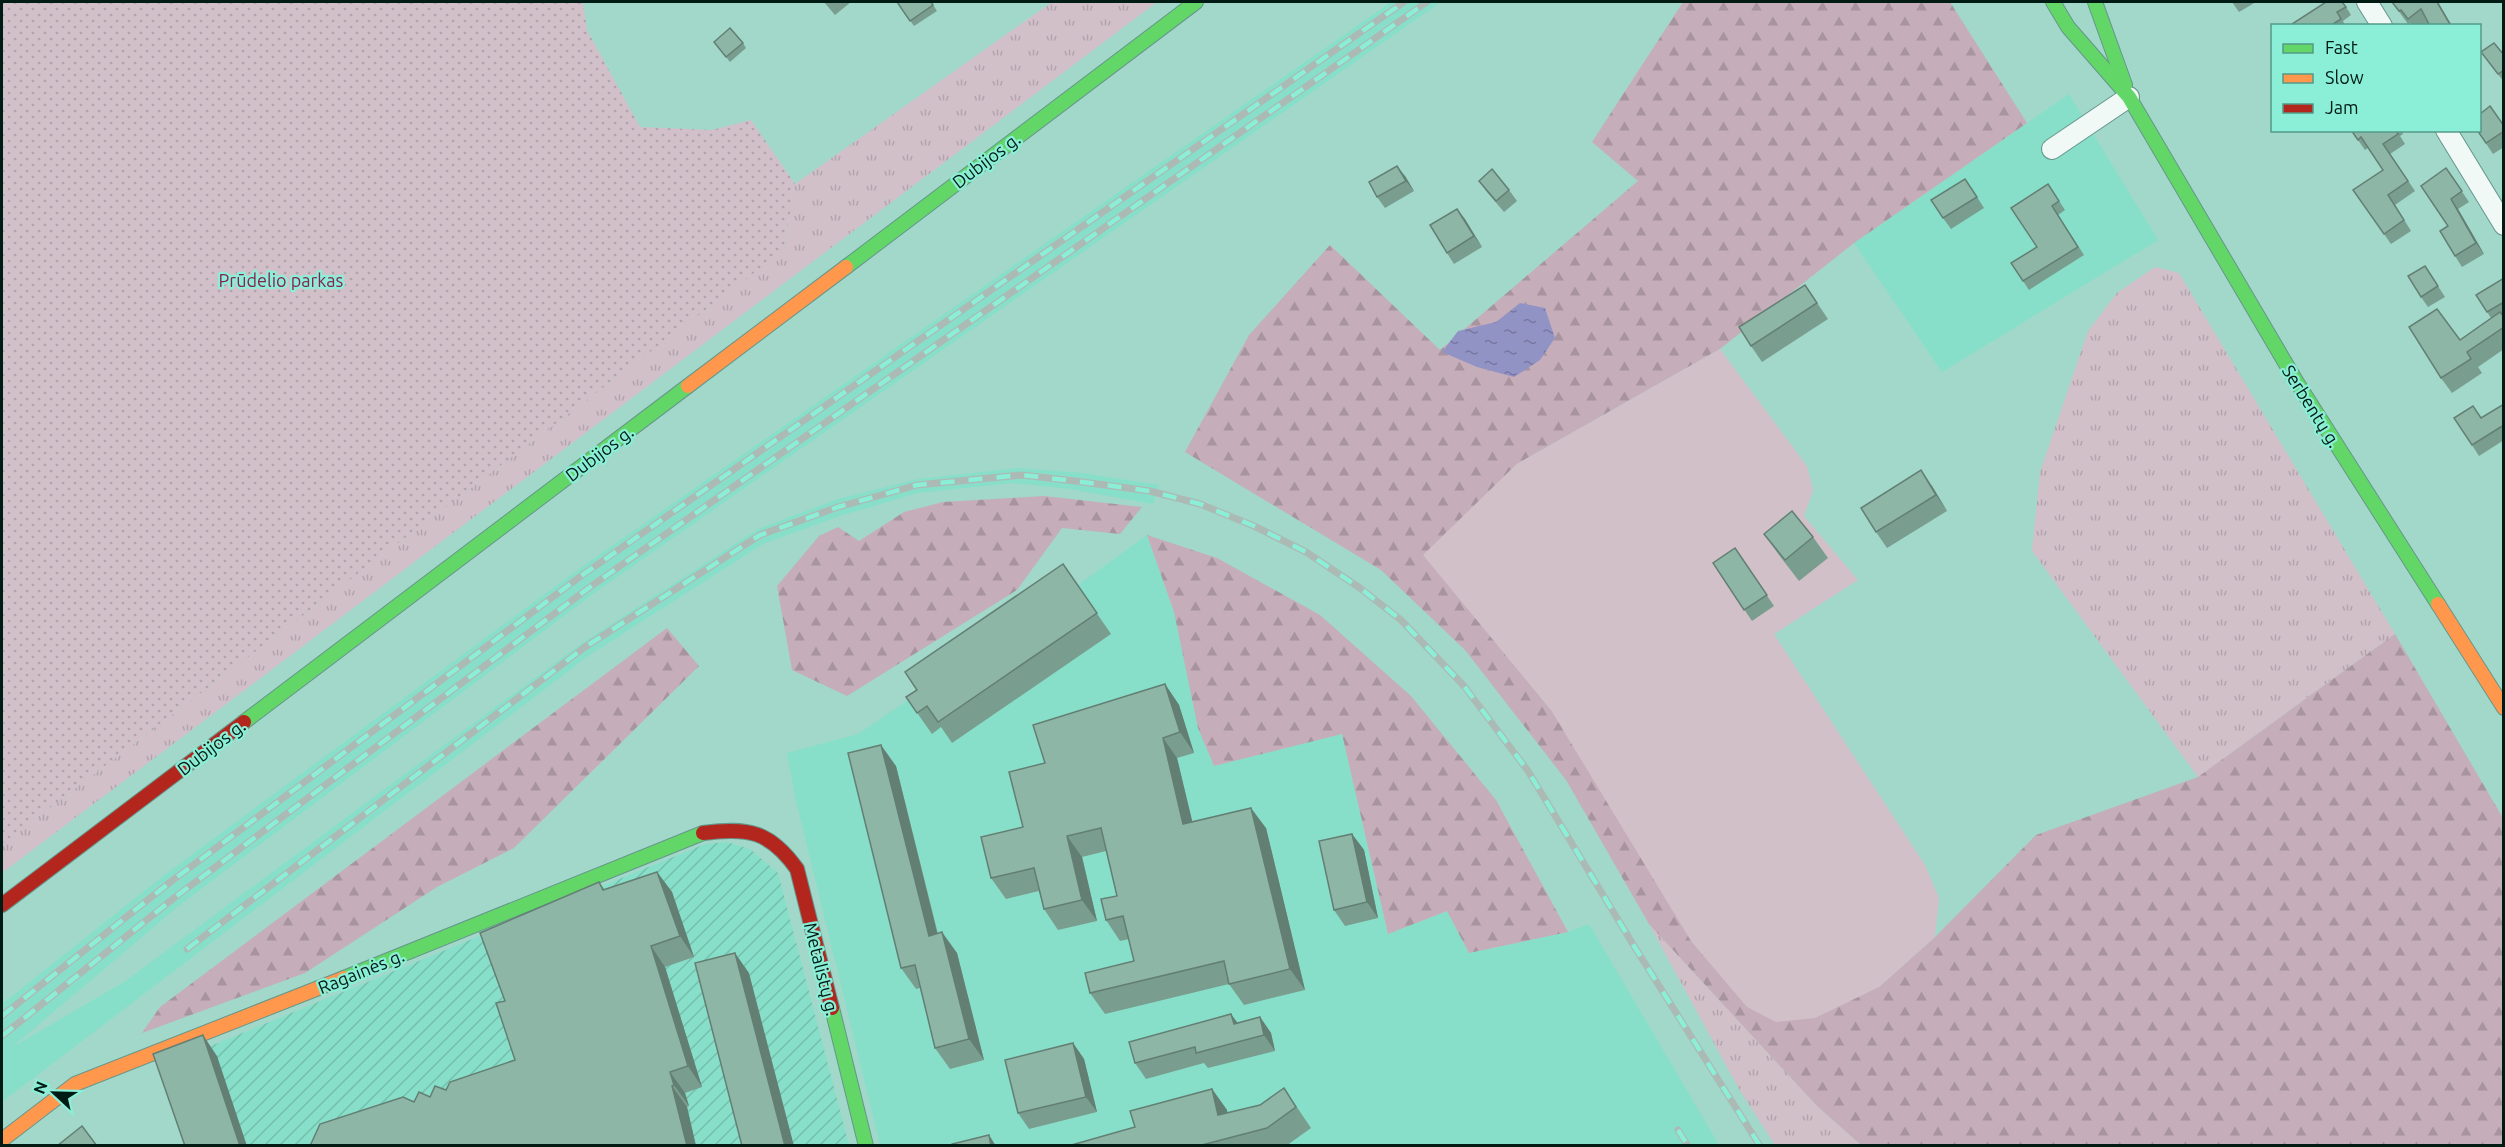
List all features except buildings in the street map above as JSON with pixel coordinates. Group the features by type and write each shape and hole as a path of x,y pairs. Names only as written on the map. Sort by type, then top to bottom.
{"main road":[{"name":"Dubijos g.","path":"2,905 1196,2"},
{"name":"Serbentų g.","path":"2053,2 2067,27 2129,97"},
{"name":"Serbentų g.","path":"2095,2 2129,97 2296,381 2504,708"},
{"name":"Ragainės g.","path":"2,1140 75,1084 219,1029 697,834 734,828"},
{"name":"Metalistų g.","path":"734,828 756,833 777,844 797,869 866,1146"}],"street":[{"path":"2367,2 2381,24"},
{"path":"2052,149 2129,97"},
{"path":"2447,132 2504,225"}],"shaded area":[{"path":"1391,2 1441,2 593,594 180,905 11,1048 124,982 582,643 758,529 838,499 918,479 1018,468 1082,473 1159,485 1153,504 1070,489 1013,483 918,493 840,516 763,544 591,654 2,1102 2,1004 163,876 576,571"},
{"path":"2069,94 2158,240 1942,372 1854,243"},
{"path":"1147,535 1174,612 1342,734 1388,934 1448,911 1469,953 1568,932 1589,924 1719,1145 880,1145 797,805 787,753 858,734 1078,585"},
{"path":"727,842 750,849 778,873 849,1145 192,1145 164,1065 705,844"}],"green space":[{"name":"Prūdelio parkas","path":"2,2 583,2 587,30 640,127 712,130 751,120 795,184 784,250 2,844"},
{"path":"1052,2 1157,2 2,873 2,844 784,250 795,184"},
{"path":"1683,2 1950,2 2027,123 1854,243 1720,349 1517,464 1424,555 1551,710 1879,987 1935,937 2036,835 2198,777 2395,634 2503,818 2503,1145 1861,1145 1817,1106 1649,924 1566,780 1465,650 1381,570 1185,452 1249,335 1330,245 1440,350 1638,181 1592,142"},
{"path":"2155,267 2179,273 2395,634 2198,777 2032,551 2040,472 2088,331 2117,293"},
{"path":"1720,349 1807,466 1813,490 1804,516 1858,580 1774,634 1925,865 1939,898 1935,937 1879,987 1815,1018 1776,1022 1747,1007 1691,941 1551,710 1423,555 1517,464"},
{"path":"1044,496 1142,507 1120,534 1062,528 1017,590 847,696 792,670 777,586 819,536 838,527 859,541 904,512 943,502"},
{"path":"1147,535 1217,558 1320,615 1411,696 1496,800 1568,932 1469,953 1447,911 1388,934 1342,734 1214,766 1198,728 1174,612"},
{"path":"667,628 699,666 514,848 437,887 305,973 142,1033 160,1007"},
{"path":"1649,924 1817,1106 1861,1145 1775,1145 1739,1089"}],"water":[{"path":"1520,303 1545,308 1555,338 1540,360 1514,377 1477,367 1442,352 1458,331 1496,322"}],"railway":[{"path":"2,1016 169,883 581,576 1404,2"},
{"path":"2,1036 174,898 590,587 1427,2"},
{"path":"187,949 585,647 760,535 838,507 917,485 1022,475 1075,481 1150,491 1200,504 1254,526 1306,552 1360,588 1401,620 1464,686 1528,771 1634,946 1760,1146"},
{"path":"1678,1130 1688,1146"}],"traffic: fast":[{"path":"846,267 1196,2"},
{"path":"2053,2 2068,27 2129,97 2296,381 2438,604"},
{"path":"2095,2 2125,85"},
{"path":"244,722 688,386"},
{"path":"344,978 703,833"},
{"path":"832,1008 866,1146"}],"traffic: slow":[{"path":"688,386 846,267"},
{"path":"2438,604 2504,708"},
{"path":"2,1140 75,1084 344,978"}],"traffic: jam":[{"path":"2,905 244,722"},
{"path":"703,833 733,831 757,834 777,846 797,869 832,1008"}]}
